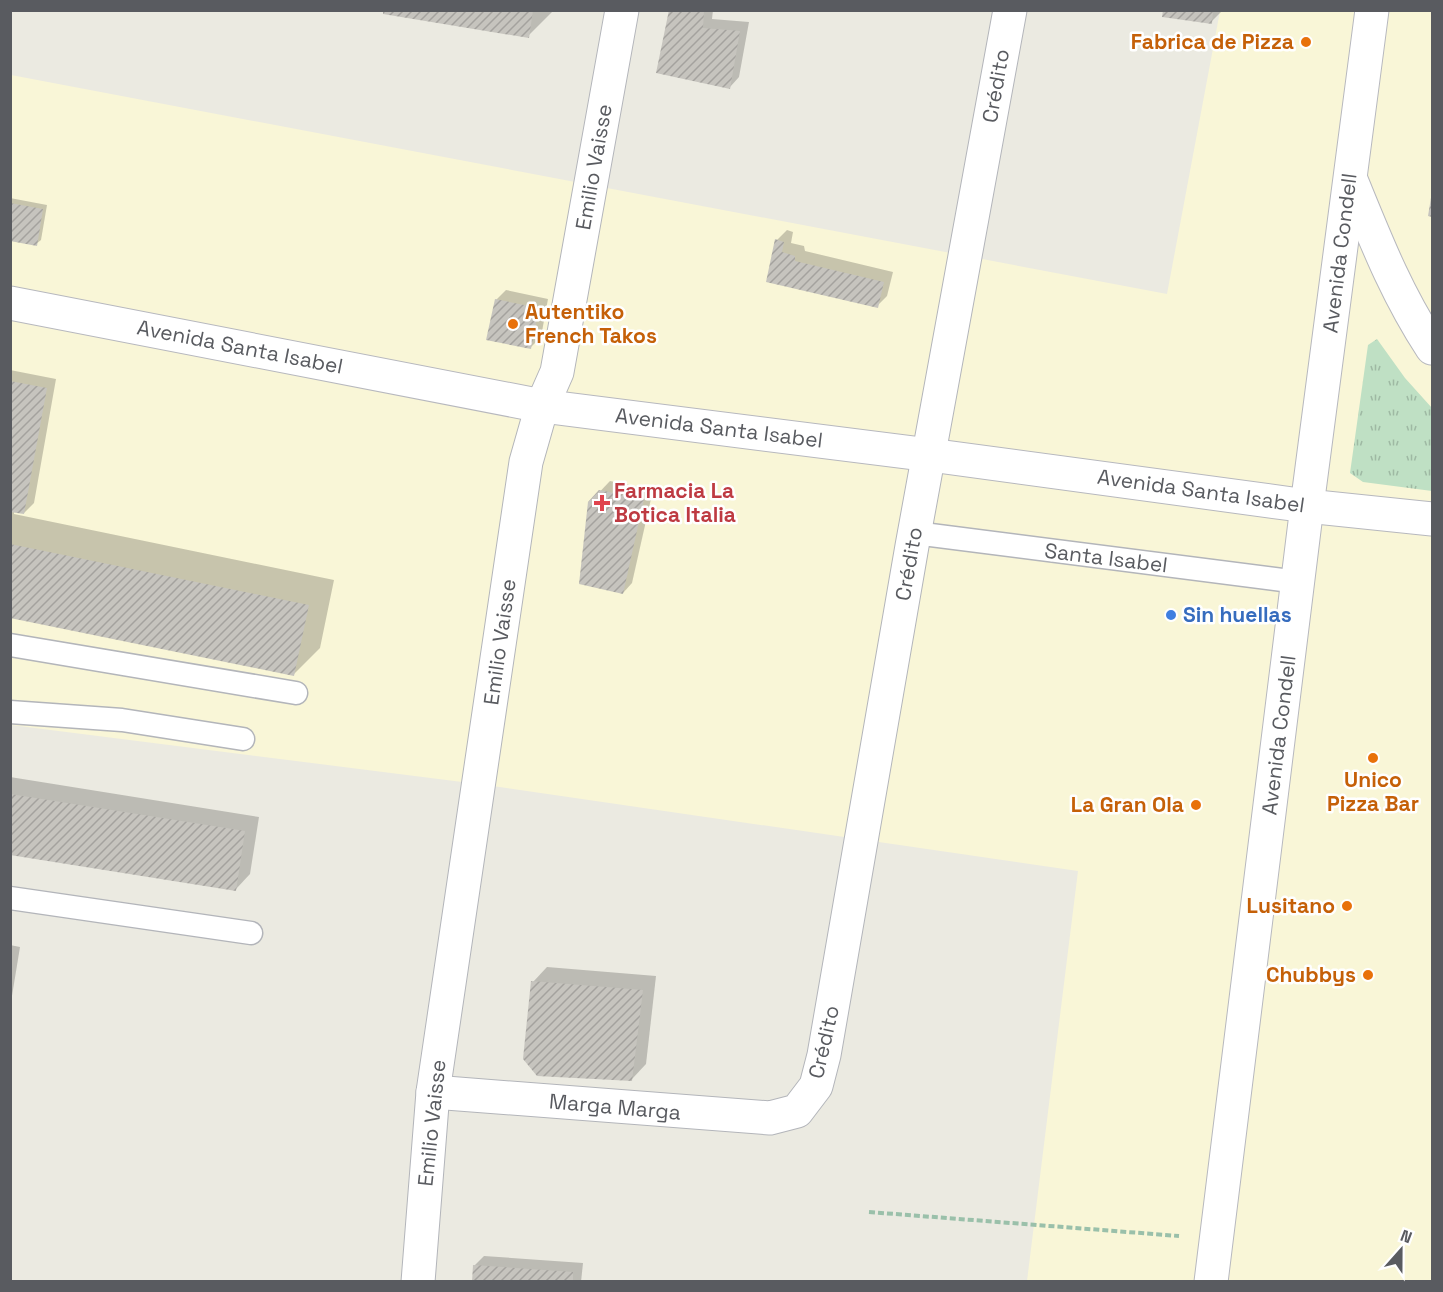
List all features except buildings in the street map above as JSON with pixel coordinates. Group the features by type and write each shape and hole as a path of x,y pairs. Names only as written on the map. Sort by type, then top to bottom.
{"street":[{"name":"Emilio Vaisse","path":"418,1281 433,1092 526,462 542,406 557,372 622,10"},
{"name":"Crédito","path":"796,1111 816,1086 824,1055 915,533 1010,10"},
{"name":"Avenida Condell","path":"1212,1281 1307,506 1372,10"},
{"path":"1350,178 1388,270 1407,309 1432,348"},
{"name":"Avenida Santa Isabel","path":"10,303 542,406 1307,506 1432,519"},
{"name":"Marga Marga","path":"433,1092 734,1117 770,1118 796,1111"}],"lane":[{"name":"Santa Isabel","path":"915,533 1298,582"},
{"path":"10,645 296,693"},
{"path":"10,712 122,720 243,739"},
{"path":"10,898 251,933"}],"path":[{"path":"869,1212 1157,1234"}],"shaded area":[{"path":"1220,11 1432,11 1432,1281 1027,1281 1078,871 486,785 11,725 11,75 1167,294"}],"green space":[{"path":"1377,339 1405,378 1432,408 1432,491 1363,482 1350,473 1368,345"}],"place":[{"name":"Fabrica de Pizza","path":"1306,42"},
{"name":"Autentiko French Takos","path":"513,324"},
{"name":"Farmacia La Botica Italia","path":"602,503"},
{"name":"Sin huellas","path":"1171,615"},
{"name":"Unico Pizza Bar","path":"1373,758"},
{"name":"La Gran Ola","path":"1196,805"},
{"name":"Lusitano","path":"1347,906"},
{"name":"Chubbys","path":"1368,975"}]}
